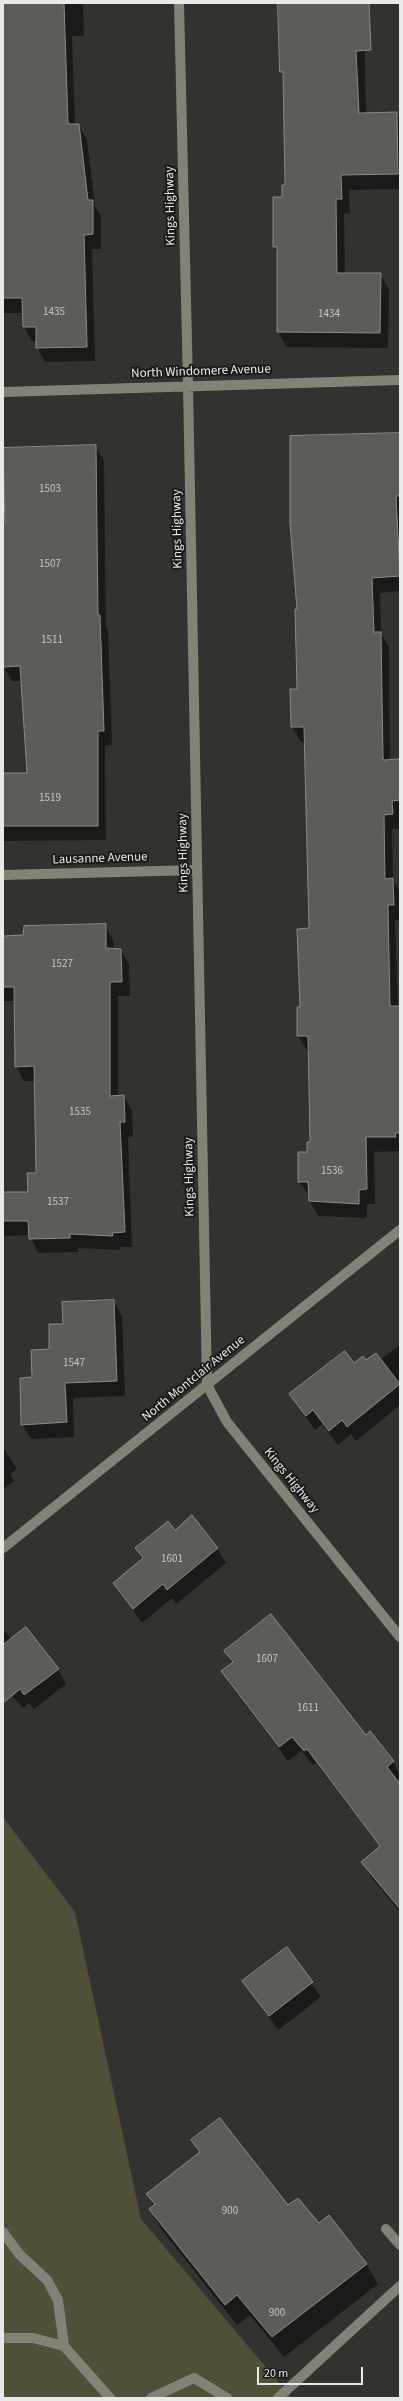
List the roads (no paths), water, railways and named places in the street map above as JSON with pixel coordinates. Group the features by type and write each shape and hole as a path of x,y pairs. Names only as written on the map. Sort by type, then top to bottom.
{"street":[{"name":"Kings Highway","path":"179,3 188,385 207,1385 227,1422 400,1637"},
{"name":"North Windomere Avenue","path":"3,392 188,385 400,380"},
{"name":"Lausanne Avenue","path":"3,875 197,870"},
{"name":"North Montclair Avenue","path":"3,1548 400,1230"},
{"path":"386,2229 400,2246"},
{"path":"3,2232 18,2254 47,2280 58,2300 64,2346"},
{"path":"278,2398 400,2286"},
{"path":"3,2338 33,2338 64,2346 110,2398"},
{"path":"151,2398 194,2378 227,2398"}]}
